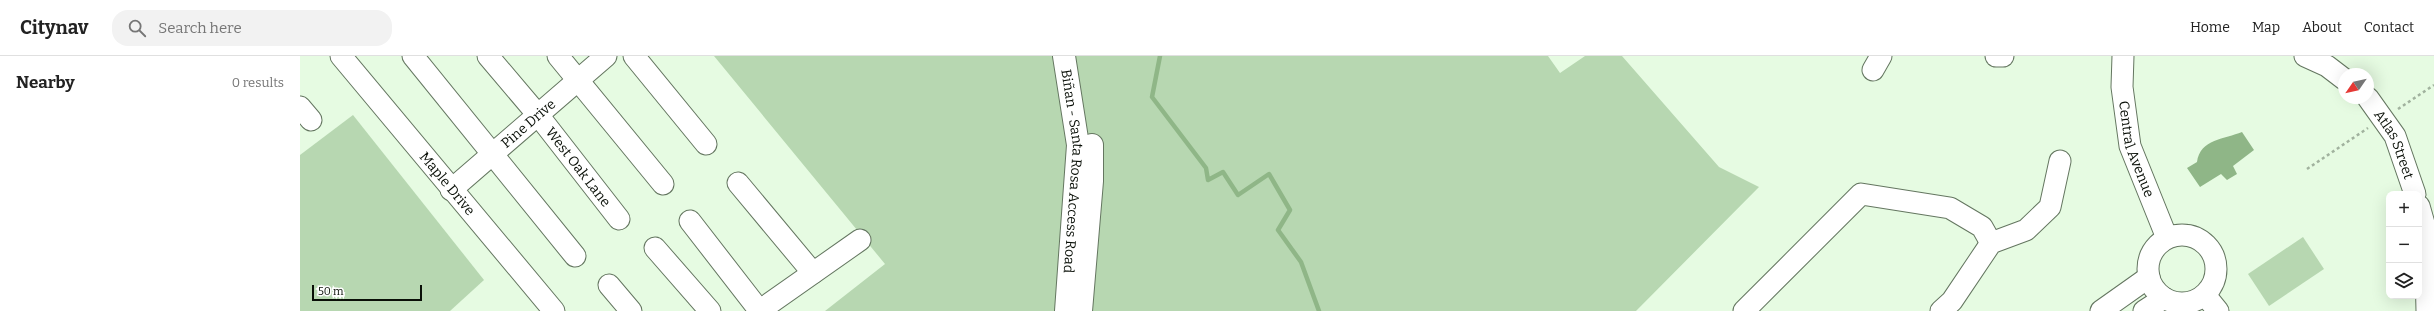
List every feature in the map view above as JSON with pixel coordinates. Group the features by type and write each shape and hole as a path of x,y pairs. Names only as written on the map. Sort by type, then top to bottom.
{"main road":[{"name":"Biñan - Santa Rosa Access Road","path":"1064,56 1084,186 1082,311"},
{"name":"Biñan - Santa Rosa Access Road","path":"1066,311 1084,186 1092,143 1083,73 1079,56"}],"street":[{"name":"Maple Drive","path":"341,56 451,190 554,311"},
{"path":"413,56 494,153 575,256"},
{"name":"West Oak Lane","path":"488,56 538,115 619,219"},
{"path":"558,56 663,184"},
{"name":"Pine Drive","path":"451,190 606,56"},
{"path":"634,56 706,144"},
{"path":"1996,56 2003,56"},
{"name":"Central Avenue","path":"2123,56 2122,87 2130,146 2167,238"},
{"path":"2305,56 2327,66 2338,74"},
{"name":"Atlas Street","path":"2372,104 2395,136 2415,191"},
{"path":"1941,311 1952,301 1991,242 2026,230 2050,207 2060,161"},
{"path":"738,183 813,274"},
{"path":"1744,311 1861,194 1950,208 1982,226 1991,242"},
{"path":"2422,217 2425,228 2427,311"},
{"path":"690,221 759,311 860,240"},
{"path":"2188,235 2199,239 2214,255 2216,271 2212,287 2212,303 2175,303 2157,293 2149,277 2148,266 2151,255 2158,245 2167,238 2188,235"},
{"path":"655,248 710,311"},
{"path":"2101,311 2149,277"},
{"path":"609,285 631,311"},
{"path":"2144,311 2164,298"}],"shaded area":[{"path":"714,56 1548,56 1560,73 1585,56 1622,56 1719,167 1759,187 1636,311 825,311 885,264"},
{"path":"353,115 484,280 450,311 300,311 300,155"},
{"path":"2242,132 2254,150 2233,166 2237,174 2227,180 2221,174 2200,187 2187,168 2197,162 2199,154 2208,144"},
{"path":"2303,237 2324,269 2269,306 2248,274"}],"waterway":[{"path":"1160,56 1152,97 1206,168 1208,180 1223,172 1238,195 1269,174 1290,210 1278,230 1301,262 1319,311"}]}
